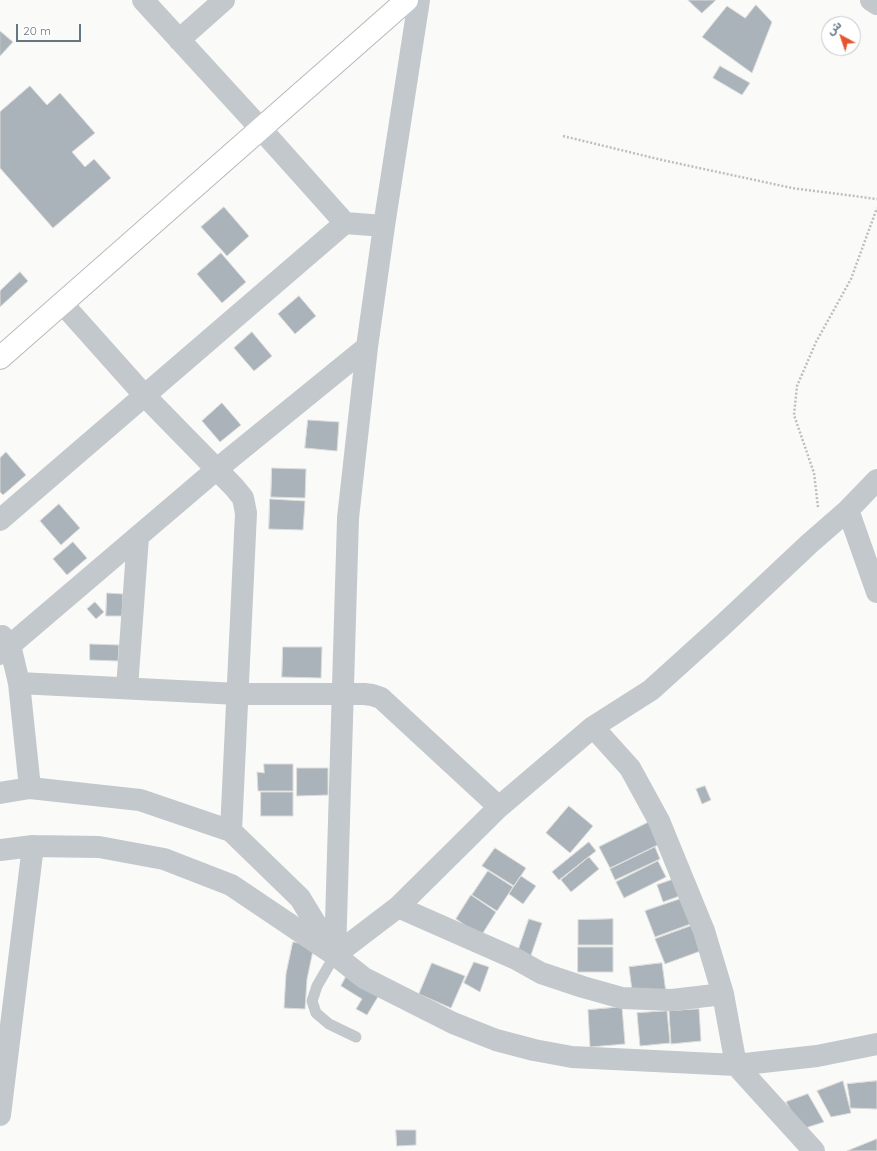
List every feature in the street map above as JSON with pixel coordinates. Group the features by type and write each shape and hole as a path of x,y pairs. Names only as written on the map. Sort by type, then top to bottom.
{"street":[{"path":"143,0 345,223 384,226"},
{"path":"180,40 224,0"},
{"path":"0,358 407,0"},
{"path":"335,955 348,518 367,348 384,226 419,0"},
{"path":"872,0 877,4"},
{"path":"0,520 345,223"},
{"path":"62,303 145,396 217,469 243,498 246,513 231,831"},
{"path":"30,788 19,683 3,644 138,537 217,469 367,348"},
{"path":"335,955 398,907 499,807 593,728 651,690 809,544 848,510 877,480"},
{"path":"848,510 877,592"},
{"path":"127,688 138,537"},
{"path":"19,683 238,694 343,693 372,695 381,698 499,807"},
{"path":"593,728 630,768 659,821 704,931 723,994 736,1065 814,1151"},
{"path":"0,793 30,788 140,800 231,831 300,898 335,955"},
{"path":"0,1115 33,846"},
{"path":"0,850 33,846 99,847 164,859 231,885 335,955 364,978 453,1023 503,1042 534,1050 572,1057 736,1065 817,1056 877,1044"},
{"path":"398,907 516,960 541,973 622,998 672,1000 723,994"}],"lane":[{"path":"335,955 316,986 312,1001 316,1013 328,1024 356,1037"}],"path":[{"path":"563,136 662,160 792,188 877,199"},
{"path":"818,508 814,473 794,415 797,386 816,342 851,279 877,208"}],"building":[{"path":"688,0 716,0 702,13"},
{"path":"756,5 772,22 752,73 702,37 727,6 745,18"},
{"path":"0,31 13,42 0,56"},
{"path":"720,66 750,83 742,95 713,78"},
{"path":"30,86 47,105 60,93 95,133 72,152 85,167 94,159 111,178 53,228 0,168 0,112"},
{"path":"224,207 249,236 227,256 201,227"},
{"path":"221,253 246,282 222,303 197,274"},
{"path":"20,272 28,281 0,307 0,291"},
{"path":"299,296 316,316 295,334 278,314"},
{"path":"252,332 272,356 254,371 234,348"},
{"path":"222,403 241,425 220,442 202,421"},
{"path":"308,420 339,422 337,451 305,448"},
{"path":"6,452 26,475 3,495 0,492 0,458"},
{"path":"272,468 306,469 305,498 271,497"},
{"path":"270,499 305,501 303,530 269,529"},
{"path":"59,504 80,528 61,545 40,521"},
{"path":"73,542 87,558 67,575 53,559"},
{"path":"107,593 123,594 122,616 106,616"},
{"path":"95,602 104,612 96,619 87,609"},
{"path":"90,644 119,645 118,661 90,660"},
{"path":"283,647 322,647 321,678 282,677"},
{"path":"264,764 293,764 293,791 258,791 257,772 264,773"},
{"path":"297,768 328,768 328,795 297,796"},
{"path":"705,786 711,800 702,804 696,789"},
{"path":"261,792 293,792 293,816 261,816"},
{"path":"569,806 593,826 570,853 546,833"},
{"path":"653,820 664,842 610,868 599,847"},
{"path":"589,842 596,851 559,880 552,872"},
{"path":"655,847 660,859 615,880 610,869"},
{"path":"495,848 526,868 514,886 482,866"},
{"path":"589,857 599,869 571,892 561,880"},
{"path":"658,861 666,877 624,898 616,882"},
{"path":"488,871 513,887 497,911 472,895"},
{"path":"521,876 536,886 523,904 509,894"},
{"path":"680,877 685,894 663,902 657,885"},
{"path":"471,895 496,912 481,936 456,919"},
{"path":"686,897 696,922 655,937 645,911"},
{"path":"529,919 542,923 530,958 517,954"},
{"path":"613,919 613,945 578,945 578,920"},
{"path":"696,924 706,949 665,964 655,939"},
{"path":"293,942 314,946 307,979 305,1009 284,1008 286,974"},
{"path":"578,947 613,947 613,972 578,972"},
{"path":"474,962 489,967 480,992 464,983"},
{"path":"432,963 465,976 451,1008 419,994"},
{"path":"662,963 666,993 633,998 629,967"},
{"path":"347,975 379,995 367,1015 356,1009 362,999 341,986"},
{"path":"622,1007 625,1044 590,1047 588,1010"},
{"path":"699,1009 701,1041 671,1044 669,1011"},
{"path":"667,1011 670,1043 640,1046 637,1013"},
{"path":"843,1081 851,1113 831,1117 817,1091"},
{"path":"877,1081 877,1109 850,1108 847,1084"},
{"path":"808,1094 824,1122 799,1130 800,1126 786,1102"},
{"path":"396,1130 416,1130 416,1145 397,1146"},
{"path":"877,1139 877,1151 847,1151"}]}
